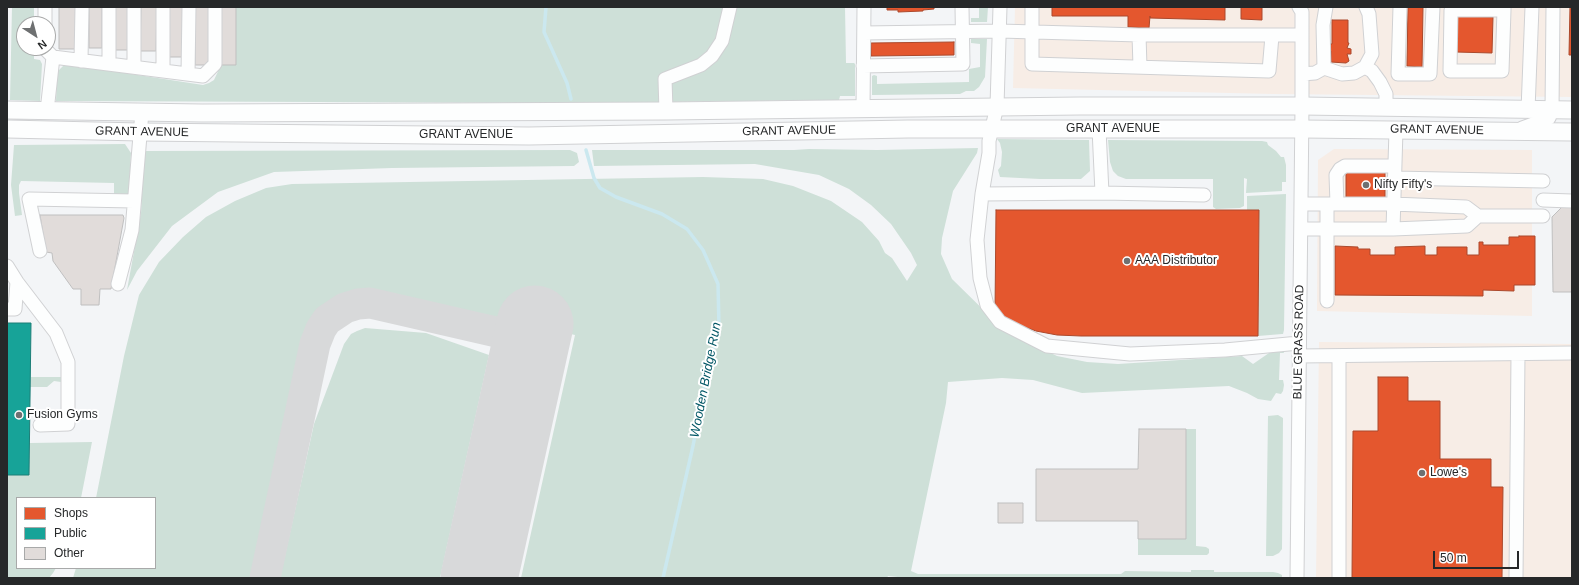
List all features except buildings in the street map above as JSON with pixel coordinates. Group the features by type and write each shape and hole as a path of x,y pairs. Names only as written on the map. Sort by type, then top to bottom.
{"main road":[{"name":"GRANT AVENUE","path":"7,110 142,112 666,111 997,106 1302,106 1572,110"},
{"name":"GRANT AVENUE","path":"7,129 140,132 529,136 900,129 1302,129 1572,132"}],"street":[{"path":"81,61 82,7"},
{"path":"109,7 109,64"},
{"path":"134,7 134,68"},
{"path":"163,7 163,71"},
{"path":"188,74 189,7"},
{"path":"56,55 81,61 203,76 215,64 215,7"},
{"path":"666,111 665,79 701,64 712,56 722,41 730,7"},
{"path":"863,108 864,7"},
{"path":"864,66 963,64 962,7"},
{"path":"1000,7 997,106 991,129 977,240 980,278 987,305 1000,322 1047,346 1130,354 1225,350 1299,343"},
{"path":"1032,7 1032,64 1269,71 1272,36"},
{"name":"BLUE GRASS ROAD","path":"1297,578 1302,129 1302,12 1299,7"},
{"path":"1324,68 1323,25 1326,7"},
{"path":"1302,74 1314,73 1324,68 1342,74 1354,73 1365,67 1372,54 1369,14 1366,7"},
{"path":"1400,7 1398,74 1430,74 1433,7"},
{"path":"1528,110 1532,7"},
{"path":"1511,131 1542,122 1549,118 1552,110 1553,7"},
{"path":"1504,9 1502,72 1450,71 1451,10 1504,9"},
{"path":"864,33 1031,32 1139,35 1302,35"},
{"path":"1139,35 1140,67"},
{"path":"48,56 48,111"},
{"path":"1365,67 1372,72 1380,82 1386,94 1386,108"},
{"path":"118,284 132,230 142,112"},
{"path":"1099,129 1102,193"},
{"path":"1393,229 1396,130"},
{"path":"1327,301 1327,229 1336,175 1340,169 1345,166 1394,172 1543,181"},
{"path":"982,194 1102,193 1204,195"},
{"path":"40,251 29,199 134,201"},
{"path":"1543,200 1572,201"},
{"path":"1301,204 1393,204 1466,207 1478,216 1542,216"},
{"path":"1301,229 1393,229 1467,226 1478,216"},
{"path":"7,267 16,282 56,333 68,362 68,424 40,425"},
{"path":"7,309 15,309 16,282"},
{"path":"1299,356 1572,353"},
{"path":"1516,578 1518,354"},
{"path":"1339,356 1339,578"}],"shaded area":[{"path":"12,7 34,7 34,16 16,16 16,56 34,56 34,59 40,60 42,64 40,101 10,100"},
{"path":"236,7 845,7 846,63 855,64 855,96 840,96 839,100 580,103 56,101 57,72 64,65 73,65 203,85 209,83 214,80 221,65 236,65"},
{"path":"979,7 988,7 987,22 971,22 971,18 979,18"},
{"path":"1015,7 1572,7 1572,97 1273,94 1013,88"},
{"path":"971,39 987,39 985,77 979,87 974,91 966,91 960,94 872,95 872,76 874,75 877,76 877,84 969,82 969,69 980,67 980,44 971,43"},
{"path":"997,139 1089,140 1090,171 1081,179 1000,177 998,170 1001,166 1002,152 1000,143"},
{"path":"1108,140 1267,142 1268,145 1281,157 1284,157 1286,165 1286,182 1282,182 1282,191 1246,193 1247,179 1244,178 1244,206 1240,208 1216,209 1213,207 1213,179 1126,179 1118,176 1113,171 1110,162"},
{"path":"125,144 131,153 129,189 128,194 125,196 114,197 114,183 21,181 19,185 19,193 22,215 15,216 11,185 14,145"},
{"path":"978,148 977,153 953,191 942,238 941,254 952,279 1005,331 1057,356 1087,362 1118,364 1242,356 1253,364 1269,353 1277,350 1283,350 1284,353 1280,353 1279,380 1283,380 1283,391 1281,394 1276,393 1271,401 1258,399 1229,386 1082,393 1033,380 1002,378 948,382 946,403 911,571 918,574 1121,574 1125,571 1191,572 1191,570 1214,570 1214,572 1273,572 1282,575 1282,578 907,578 888,576 887,578 521,578 575,335 384,293 364,291 350,294 333,302 321,312 310,327 304,343 252,578 73,578 76,569 156,569 156,497 96,497 124,356 139,295 159,262 183,237 206,217 235,201 266,188 292,184 703,177 763,179 793,186 831,201 862,222 879,241 885,253 892,258 907,281 917,265 911,253 891,224 871,205 849,189 819,175 755,164 594,166 592,150 877,150"},
{"path":"1334,149 1532,150 1532,316 1317,311 1318,160"},
{"path":"570,150 577,153 579,162 574,166 392,168 274,172 218,192 172,226 137,271 127,290 141,213 144,157 146,151"},
{"path":"1286,194 1284,330 1283,334 1258,336 1259,210 1247,210 1247,196"},
{"path":"365,328 426,333 489,355 440,578 280,578 314,424 344,344 351,334"},
{"path":"1319,342 1572,344 1572,578 1316,578"},
{"path":"31,377 61,377 61,382 54,381 47,387 30,387"},
{"path":"1278,415 1283,418 1282,549 1279,553 1273,556 1266,556 1268,416"},
{"path":"1186,429 1196,429 1196,546 1206,547 1209,549 1209,553 1207,555 1138,555 1138,539 1186,539"},
{"path":"92,442 81,497 16,497 16,569 55,569 53,573 49,578 7,578 7,475 29,475 30,443"}],"waterway":[{"name":"Wooden Bridge Run","path":"546,7 544,32 567,83 571,99"},
{"name":"Wooden Bridge Run","path":"586,150 594,178 600,188 616,197 662,214 687,229 703,250 718,284 719,327 706,379 693,446 663,578"}],"taxiway":[{"path":"265,578 315,344 321,329 327,320 345,308 358,304 370,303 531,340"}],"runway":[{"path":"479,578 535,324"}],"place":[{"name":"Nifty Fifty's","path":"1366,185"},
{"name":"AAA Distributor","path":"1127,261"},
{"name":"Fusion Gyms","path":"19,415"},
{"name":"Lowe's","path":"1422,473"}]}
